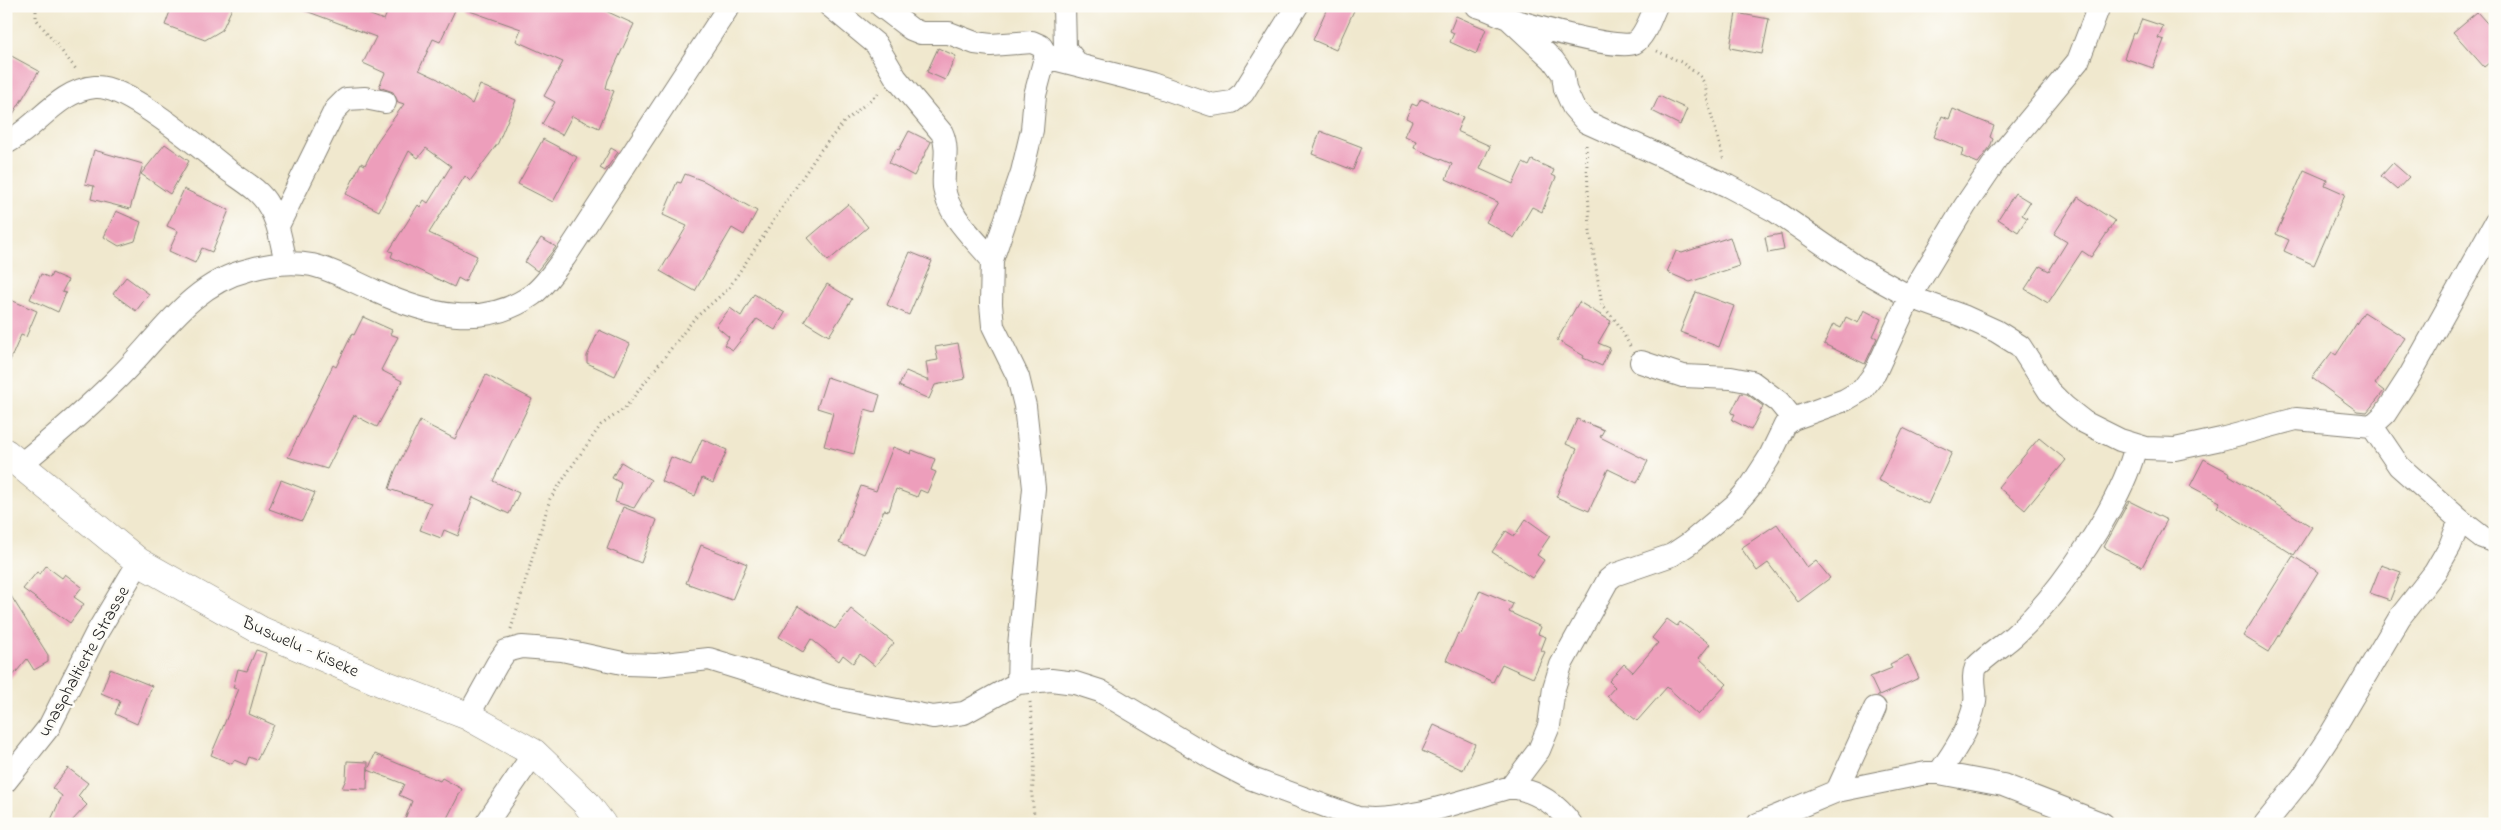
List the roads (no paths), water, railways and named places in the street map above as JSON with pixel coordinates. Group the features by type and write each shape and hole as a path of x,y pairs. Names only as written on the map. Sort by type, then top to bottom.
{"main road":[{"name":"Buswelu - Kiseke","path":"13,459 139,562 260,630 387,685 468,716 534,753 586,803 602,824"}],"street":[{"path":"13,459 89,408 137,360 161,330 194,296 219,281 246,270 286,262 312,265 342,275 376,292 446,314 482,316 504,310 534,294 564,257 729,6"},
{"path":"830,6 866,35 882,51 896,78 942,134 945,141 944,186 948,202 958,219 992,260"},
{"path":"866,35 868,6"},
{"path":"881,6 911,29 921,32 949,32 975,43 992,46 1032,42 1041,46 1046,54 1054,59 1077,63 1152,84 1212,105 1232,102 1243,93 1297,6"},
{"path":"1064,6 1065,48 1077,63"},
{"path":"1477,6 1508,18 1609,43 1634,43 1641,36 1656,6"},
{"path":"1511,787 1539,750 1549,726 1554,688 1561,665 1608,580 1614,575 1672,555 1690,543 1735,505 1764,465 1785,425 1793,419 1845,400 1862,390 1875,373 1910,297 1946,235 1997,160 2078,61 2099,6"},
{"path":"1508,18 1553,60 1563,74 1565,89 1573,108 1586,122 1728,186 1775,211 1850,262 1910,297 1964,316 1996,331 2020,346 2049,391 2084,422 2120,440 2146,448 2175,449 2296,419 2372,426 2385,414 2408,377 2495,223"},
{"path":"1021,682 1018,646 1034,488 1025,406 1018,377 993,326 991,304 992,260 1022,172 1032,130 1035,95 1046,54"},
{"path":"6,143 22,135 43,114 65,98 92,87 109,88 141,104 198,145 268,203 278,226 286,262"},
{"path":"278,226 335,110 346,99 385,102"},
{"path":"1641,362 1683,376 1732,378 1752,382 1779,402 1793,419"},
{"path":"2372,426 2399,466 2460,520 2482,537 2495,542"},
{"path":"1939,773 1955,750 1970,720 1975,700 1974,673 1976,667 2017,633 2047,602 2099,526 2130,468 2136,444"},
{"path":"2265,824 2302,778 2329,737 2400,617 2435,572 2450,546 2460,520"},
{"name":"unasphaltierte Strasse","path":"6,781 49,727 96,634 139,562"},
{"path":"468,716 506,651 535,646 627,664 647,665 709,659 835,698 933,717 964,713 1021,682 1052,680 1075,683 1100,691 1217,761 1252,779 1358,818 1374,820 1395,818 1511,787 1524,789 1553,803 1571,824"},
{"path":"1837,791 1875,708"},
{"path":"486,824 534,753"},
{"path":"1758,824 1786,819 1837,791 1900,777 1939,773 2003,785 2103,824"}]}
